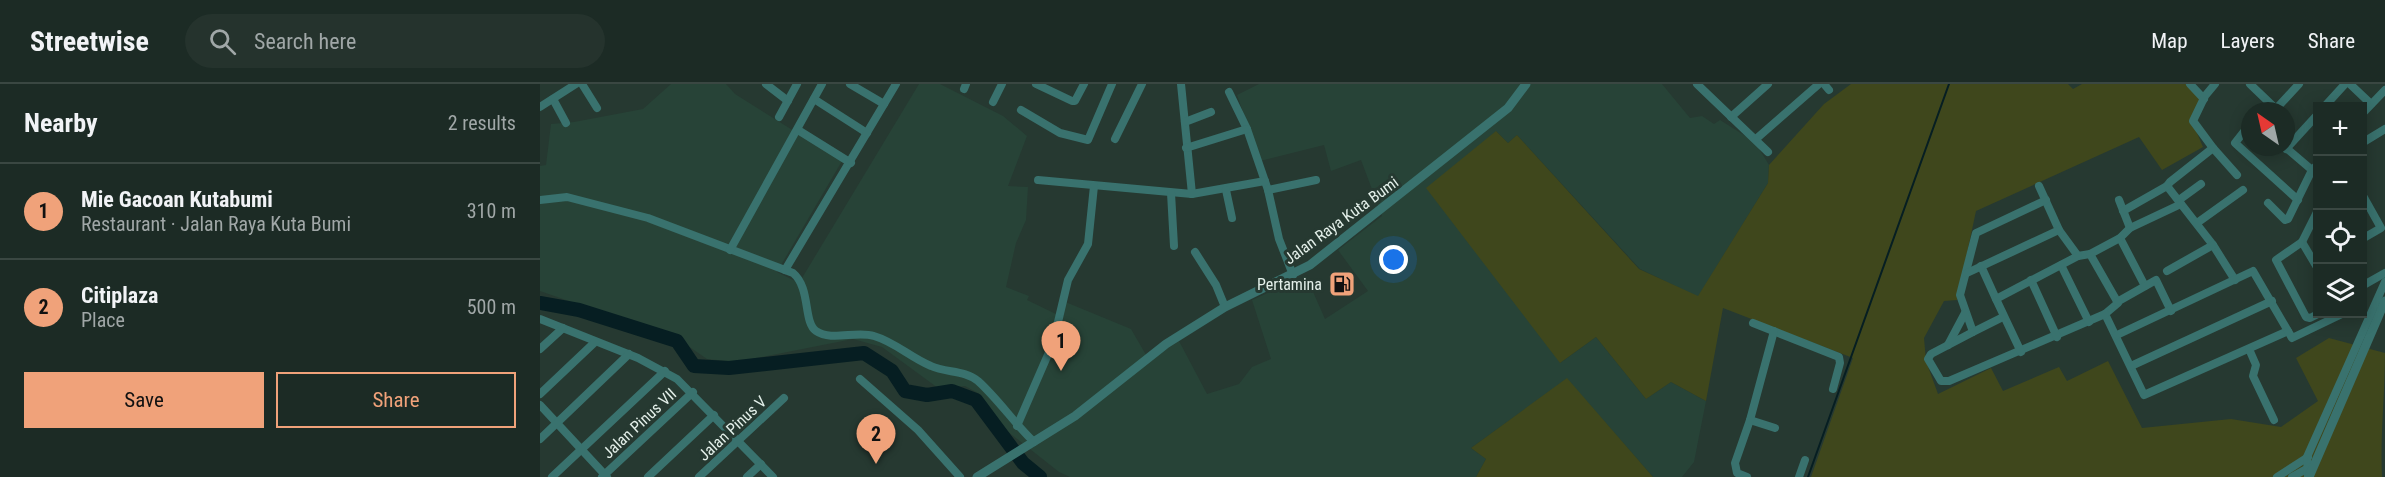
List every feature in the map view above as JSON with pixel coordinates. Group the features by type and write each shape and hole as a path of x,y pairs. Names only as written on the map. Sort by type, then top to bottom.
{"street":[{"path":"540,107 576,84"},
{"path":"582,84 597,108"},
{"path":"766,84 775,87 788,101"},
{"path":"779,117 797,84"},
{"path":"730,250 822,84"},
{"path":"850,84 884,104"},
{"path":"785,270 851,163 896,84"},
{"path":"993,102 1002,84"},
{"path":"1036,84 1072,101 1075,101 1084,84"},
{"path":"1021,110 1060,132 1088,140 1113,84"},
{"path":"1115,139 1142,84"},
{"path":"1181,84 1192,194"},
{"name":"Jalan Raya Kuta Bumi","path":"979,476 993,473 1001,462 1075,416 1166,344 1225,307 1293,275 1435,168 1508,108 1526,84"},
{"path":"1697,84 1768,152"},
{"path":"1731,117 1768,84"},
{"path":"1756,139 1819,84"},
{"path":"2190,84 2204,99"},
{"path":"2215,84 2193,121 2237,175"},
{"path":"2250,84 2267,102"},
{"path":"2282,102 2299,84"},
{"path":"2329,102 2345,84"},
{"path":"2350,84 2371,104"},
{"path":"2367,108 2385,90"},
{"path":"1229,92 1247,129 1268,190 1279,239 1293,275"},
{"path":"553,99 566,123"},
{"path":"814,99 867,133"},
{"path":"1185,122 1211,112"},
{"path":"2295,138 2313,119"},
{"path":"1186,148 1247,129"},
{"path":"2367,140 2385,129"},
{"path":"798,130 851,163"},
{"path":"2241,135 2235,143 2241,148"},
{"path":"2123,211 2167,186 2213,148"},
{"path":"2295,154 2313,166"},
{"path":"2249,156 2298,200"},
{"path":"2268,203 2286,220 2313,169"},
{"path":"1038,180 1192,194 1226,190 1265,181"},
{"path":"1268,190 1316,180"},
{"path":"1996,299 2078,256 2090,254 2120,238 2130,228 2180,202 2201,184"},
{"path":"1017,426 1053,343 1068,280 1088,244 1094,186"},
{"path":"2039,186 2060,230 2078,256"},
{"path":"2167,186 2197,223 2235,279"},
{"path":"1226,190 1232,218"},
{"path":"2197,223 2243,190"},
{"path":"1171,193 1174,246"},
{"path":"540,200 567,197 616,209 670,225 785,270 799,278 805,289 812,327 818,332 832,336 854,332 873,335 931,366 969,375 977,380 1032,444"},
{"path":"1973,332 1960,295 1978,232 2046,200"},
{"path":"2119,200 2130,228"},
{"path":"2367,202 2383,227 2367,236"},
{"path":"2313,220 2302,242 2279,257 2277,262 2306,317 2313,316"},
{"path":"1967,273 2060,230"},
{"path":"2120,238 2145,286"},
{"path":"2302,242 2315,264"},
{"path":"2168,271 2213,245"},
{"path":"1195,252 1216,285 1225,307"},
{"path":"2090,254 2117,302"},
{"path":"2061,265 2089,322"},
{"path":"1981,266 2021,352"},
{"path":"2117,335 2255,271 2292,338 2334,318"},
{"path":"2367,282 2385,273"},
{"path":"2031,280 2057,337"},
{"path":"2004,317 1930,354 1928,359 1935,375 1944,382 2057,337 2105,314 2118,304 2117,302 2156,280 2171,311"},
{"path":"2309,472 2307,457 2383,299 2385,282"},
{"path":"2131,366 2272,301"},
{"path":"2367,309 2377,309"},
{"path":"2292,477 2309,472 2320,451 2377,309"},
{"path":"1948,345 1965,313"},
{"path":"2105,314 2117,335 2141,392 2147,396 2288,331"},
{"path":"540,319 665,370 693,392 773,477"},
{"path":"1753,323 1839,357 1840,363 1833,389"},
{"path":"540,349 563,328"},
{"path":"1747,477 1737,473 1735,463 1750,420 1774,331"},
{"path":"540,394 595,342"},
{"path":"2249,349 2256,365 2253,376 2274,420"},
{"path":"540,439 629,354"},
{"path":"552,477 665,370"},
{"path":"860,379 918,430 960,477"},
{"name":"Jalan Pinus VII","path":"604,476 693,392"},
{"name":"Jalan Pinus V","path":"699,477 784,398"},
{"path":"540,405 604,476"},
{"path":"648,477 714,415"},
{"path":"1750,420 1775,428"},
{"path":"2277,477 2320,451"},
{"path":"1799,477 1805,460"},
{"path":"747,477 761,464"}],"shaded area":[{"path":"671,84 726,84 735,94 842,161 777,272 799,283 919,84 940,84 1003,116 1027,136 1008,186 1028,187 1026,220 1016,243 1006,287 1029,296 1027,300 1058,315 1063,301 1131,329 1149,360 1179,341 1207,394 1239,384 1252,367 1271,359 1252,300 1306,276 1325,319 1368,291 1338,250 1382,216 1361,160 1331,171 1324,145 1260,161 1237,95 1259,84 1662,84 1690,118 1702,116 1714,124 1720,120 1755,142 1769,165 1768,183 1698,297 1640,269 1517,135 1508,143 1496,131 1560,363 1596,337 1646,399 1671,382 1706,401 1694,462 1682,477 1653,477 1567,379 1471,448 1486,459 1476,477 1070,477 1059,472 1007,431 980,394 965,386 938,388 882,347 853,339 736,362 707,359 678,339 540,291 540,166 546,165 551,124 643,109"}],"green space":[{"path":"1851,84 2068,84 2073,89 2082,84 2187,84 2203,102 2191,119 2203,147 2162,170 2139,137 1976,211 1957,300 1944,301 1924,338 1926,361 1938,394 1991,368 2003,391 2059,367 2067,381 2108,361 2142,428 2231,419 2281,427 2318,401 2296,358 2329,338 2385,353 2382,477 1811,477 1853,358 1723,308 1706,401 1671,382 1646,399 1596,337 1560,363 1426,188 1496,131 1508,143 1517,135 1639,269 1698,296 1768,183 1769,165 1824,104"},
{"path":"1567,378 1653,477 1476,477 1486,459 1471,448"}],"waterway":[{"path":"1808,477 1949,84"},
{"path":"540,303 579,310 677,341 694,366 729,368 864,353 892,371 905,391 927,395 952,391 976,400 1023,463 1040,477"}],"place":[{"name":"Pertamina","path":"1342,284"},
{"name":"Mie Gacoan Kutabumi","path":"1061,371"},
{"name":"Citiplaza","path":"876,464"}]}
